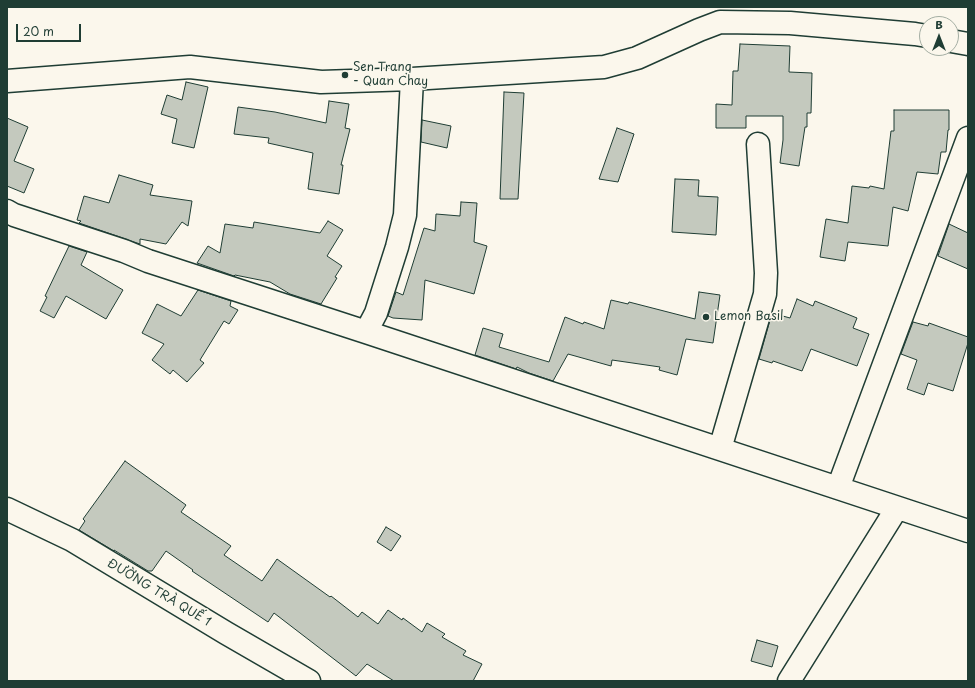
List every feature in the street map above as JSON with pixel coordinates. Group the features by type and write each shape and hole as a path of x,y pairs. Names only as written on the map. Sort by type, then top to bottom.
{"street":[{"path":"7,81 190,67 321,82 412,79 604,67 637,58 698,30 720,22 790,23 919,35"},
{"path":"366,332 376,313 397,247 405,215 412,79"},
{"path":"838,488 968,138"},
{"path":"720,449 765,294 766,273 758,144"},
{"path":"7,211 14,215 124,251 148,261 968,531"},
{"path":"789,681 897,508"},
{"name":"ĐƯỜNG TRÀ QUẾ 1","path":"7,509 72,540 309,681"}],"building":[{"path":"740,44 790,46 789,72 812,73 811,113 807,113 807,127 805,127 799,166 780,163 783,140 783,116 746,116 746,128 716,128 716,104 732,105 733,71 738,71"},
{"path":"186,82 208,87 194,148 172,143 177,119 161,114 167,95 182,100"},
{"path":"504,92 524,93 518,199 500,199"},
{"path":"329,101 349,104 345,128 350,129 341,165 343,165 339,194 308,189 313,153 268,143 269,138 234,134 238,107 275,112 326,123"},
{"path":"894,110 949,110 949,130 946,152 941,152 938,174 917,172 908,211 893,207 888,246 848,242 845,261 820,257 826,219 848,223 852,186 869,188 870,186 884,189 891,131 894,131"},
{"path":"7,118 28,127 14,161 34,169 24,193 7,186"},
{"path":"422,120 451,126 447,148 421,142"},
{"path":"617,128 634,134 618,182 599,179"},
{"path":"119,175 153,185 150,195 192,201 188,226 182,222 166,244 140,239 140,244 79,223 81,221 77,220 84,196 109,203"},
{"path":"675,179 699,180 698,196 718,197 716,235 672,232"},
{"path":"461,202 477,203 474,242 487,246 474,294 425,280 422,320 393,318 388,316 396,292 403,295 424,228 435,231 436,214 460,216"},
{"path":"328,221 343,230 327,256 342,266 335,277 337,278 321,304 290,294 270,282 234,276 197,263 208,246 220,253 225,224 253,228 254,222 320,233"},
{"path":"949,224 968,233 968,269 938,256"},
{"path":"69,246 87,252 81,265 123,290 106,319 66,296 54,318 40,311 47,297 45,296"},
{"path":"198,290 231,301 230,306 238,310 229,324 224,321 200,360 204,363 187,382 173,370 170,374 152,360 164,344 142,333 157,304 181,316"},
{"path":"699,292 720,295 713,343 686,339 677,375 659,370 660,367 612,360 611,366 568,354 553,381 529,373 517,367 516,369 475,355 483,328 503,334 499,347 549,362 565,317 583,324 584,322 604,329 611,300 628,304 629,302 695,319"},
{"path":"797,299 813,306 815,301 857,318 853,328 869,334 857,366 811,349 802,371 773,361 772,363 759,359 772,313 790,318"},
{"path":"913,322 928,326 929,323 968,337 968,343 953,391 928,383 924,395 907,389 917,360 901,354"},
{"path":"125,461 186,505 181,512 231,546 224,555 262,581 277,559 330,597 331,596 358,617 362,612 378,624 388,610 402,620 403,618 422,632 427,623 445,634 442,637 466,651 463,655 482,664 473,681 394,681 367,664 356,676 274,613 268,622 192,571 193,570 166,551 152,571 148,571 79,530 85,521 83,519"},
{"path":"386,527 401,536 391,551 377,542"},
{"path":"757,640 778,646 772,667 751,661"}],"place":[{"name":"Sen Trang - Quan Chay","path":"345,75"},
{"name":"Lemon Basil","path":"706,317"}]}
